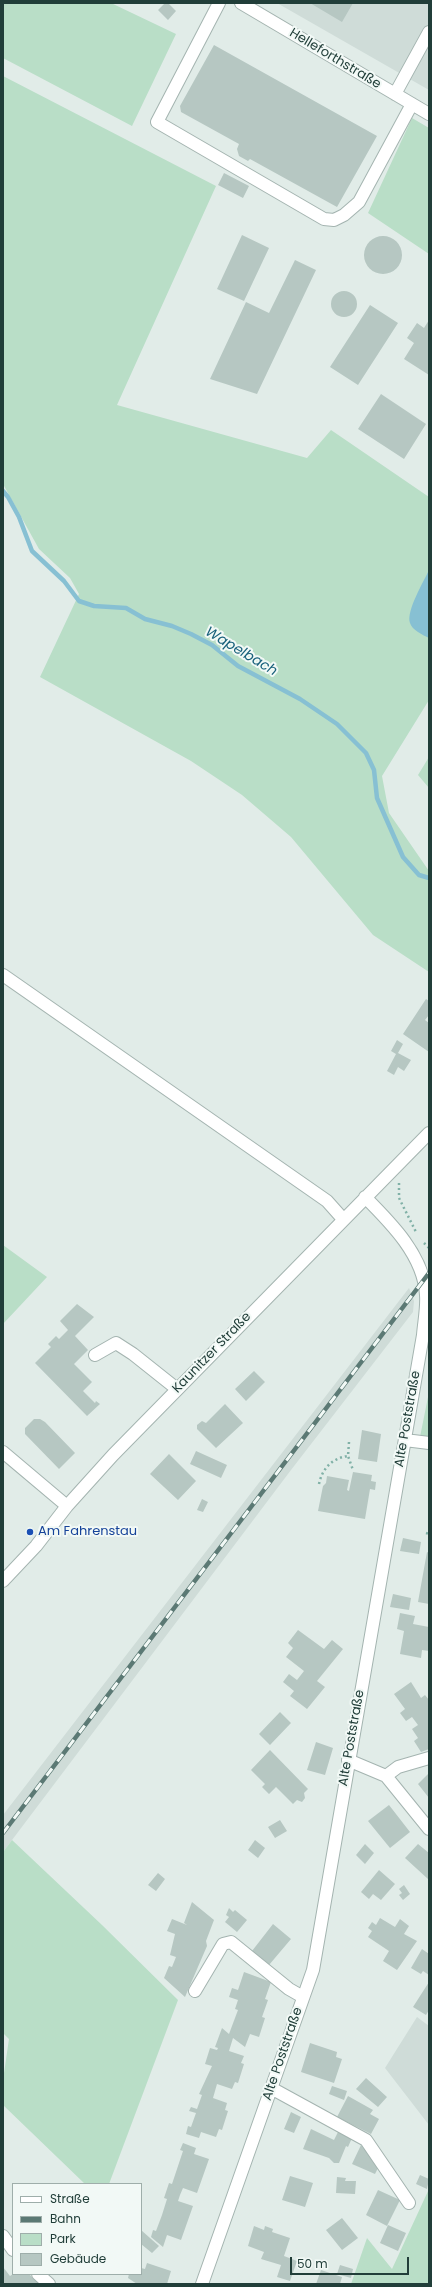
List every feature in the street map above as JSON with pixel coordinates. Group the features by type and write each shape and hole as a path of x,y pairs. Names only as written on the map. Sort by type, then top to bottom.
{"street":[{"path":"219,3 157,122 324,219 334,220 344,215 359,202 412,104"},
{"name":"Helleforthstraße","path":"241,3 429,114"},
{"path":"395,94 429,32"},
{"path":"3,975 327,1201 343,1219"},
{"name":"Kaunitzer Straße","path":"3,1581 36,1546 67,1506 177,1389 429,1133"},
{"name":"Alte Poststraße","path":"202,2284 313,1970 348,1760 423,1335 426,1294 420,1269 401,1236 365,1197"},
{"path":"95,1355 116,1343 133,1354 177,1389"},
{"path":"405,1440 429,1443"},
{"path":"3,1452 67,1506"},
{"path":"386,1776 398,1767 429,1758"},
{"path":"348,1760 386,1776 429,1829"},
{"path":"195,1992 223,1944 231,1942 289,1989 303,1997"},
{"path":"271,2088 366,2140 409,2203"},
{"path":"3,2236 12,2249"},
{"path":"39,2275 49,2284"}],"path":[{"path":"398,1182 399,1198 425,1250"},
{"path":"349,1442 348,1456 353,1470"},
{"path":"319,1484 321,1473 335,1459 348,1456"}],"shaded area":[{"path":"277,3 429,3 429,90"},
{"path":"409,1288 414,1301 413,1312 291,1470 3,1852 3,1815"},
{"path":"417,2017 429,2026 429,2125 385,2068"}],"green space":[{"path":"3,3 111,3 176,34 132,126 3,58"},
{"path":"3,76 216,186 117,405 307,458 331,430 429,497 429,700 382,776 389,813 429,871 429,972 373,935 291,837 242,795 191,761 40,677 79,594 70,578 39,549 3,484"},
{"path":"412,118 429,128 429,254 368,213"},
{"path":"429,757 429,788 418,775"},
{"path":"3,1245 47,1277 3,1324"},
{"path":"429,1392 429,1438 420,1437"},
{"path":"12,1840 102,1925 178,2000 109,2183 84,2183 3,2105 3,2080 9,2039 3,2033 3,1852"},
{"path":"429,2189 429,2284 351,2284 367,2238 392,2269"}],"water":[{"path":"429,570 429,638 411,626 409,618 413,604"}],"building":[{"path":"165,3 168,3 176,11 168,20 158,10"},
{"path":"310,3 353,3 342,22"},
{"path":"214,45 377,136 337,207 250,159 248,161 239,156 237,149 239,144 181,112 180,106"},
{"path":"224,173 249,186 243,198 218,185"},
{"path":"242,235 269,248 244,301 217,289"},
{"path":"379,236 387,236 397,241 401,248 401,262 397,269 387,274 379,274 369,269 367,266 364,259 364,251 369,241 372,239"},
{"path":"295,260 316,270 257,394 210,379 246,302 269,313"},
{"path":"344,291 353,295 357,304 353,313 344,317 335,313 331,304 335,295"},
{"path":"370,305 398,323 358,385 330,367"},
{"path":"429,320 429,375 404,359 414,343 407,338 417,323 424,328"},
{"path":"381,394 426,424 404,459 358,429"},
{"path":"426,999 429,1001 429,1015 425,1020 429,1023 429,1052 403,1034"},
{"path":"397,1040 403,1044 398,1053 411,1060 404,1071 398,1067 394,1075 387,1071 396,1054 391,1051"},
{"path":"77,1304 94,1317 75,1336 88,1350 74,1364 92,1382 83,1391 95,1403 96,1401 100,1404 87,1416 35,1363 51,1347 48,1344 56,1336 59,1339 68,1330 60,1321"},
{"path":"254,1371 265,1382 246,1401 235,1389"},
{"path":"225,1404 243,1423 216,1448 197,1429 197,1425 202,1421 206,1423"},
{"path":"34,1419 40,1419 45,1422 75,1453 59,1469 25,1434 25,1428"},
{"path":"362,1430 381,1434 377,1462 358,1459"},
{"path":"196,1451 227,1465 221,1478 190,1464"},
{"path":"169,1454 196,1481 178,1500 150,1474"},
{"path":"353,1472 372,1475 371,1481 376,1482 375,1490 370,1489 365,1519 318,1511 323,1486 326,1483 327,1476 349,1480 347,1490 349,1491"},
{"path":"202,1499 208,1502 203,1512 197,1510"},
{"path":"403,1538 421,1542 419,1554 400,1551"},
{"path":"427,1552 429,1553 429,1604 418,1602"},
{"path":"393,1594 411,1598 409,1610 390,1607"},
{"path":"400,1613 415,1616 413,1624 429,1627 429,1651 422,1650 421,1658 400,1654 404,1631 397,1629"},
{"path":"298,1630 324,1649 332,1640 343,1649 317,1681 325,1687 307,1709 290,1696 294,1691 283,1682 289,1674 297,1680 304,1671 286,1657 293,1648 288,1643"},
{"path":"411,1682 421,1698 425,1695 429,1700 429,1749 421,1752 414,1741 418,1738 412,1729 418,1725 412,1717 406,1721 400,1713 405,1709 394,1694"},
{"path":"280,1712 291,1723 270,1745 259,1734"},
{"path":"316,1742 333,1748 325,1775 307,1770"},
{"path":"270,1750 308,1789 304,1793 305,1798 302,1802 297,1800 293,1804 276,1787 269,1794 262,1787 265,1784 251,1770"},
{"path":"429,1773 429,1798 418,1784"},
{"path":"389,1805 410,1832 390,1848 368,1821"},
{"path":"280,1820 287,1831 275,1838 268,1827"},
{"path":"255,1840 265,1848 258,1858 248,1850"},
{"path":"365,1844 374,1853 365,1864 356,1855"},
{"path":"418,1844 429,1853 428,1879 405,1858"},
{"path":"379,1870 395,1884 381,1900 373,1894 369,1899 361,1892"},
{"path":"158,1873 165,1879 156,1891 148,1885"},
{"path":"404,1885 410,1894 403,1900 399,1895 402,1893 399,1889"},
{"path":"192,1902 214,1920 206,1941 207,1946 185,1997 164,1978 169,1966 172,1967 176,1957 170,1955 175,1934 167,1931 172,1919 187,1925 184,1923"},
{"path":"229,1908 233,1912 235,1910 247,1920 237,1932 225,1922 229,1917 226,1915"},
{"path":"380,1918 395,1927 400,1919 409,1926 404,1934 417,1941 397,1970 383,1961 389,1951 368,1937 372,1931 368,1928 372,1922 376,1925"},
{"path":"273,1924 291,1939 269,1965 252,1951"},
{"path":"422,1949 429,1954 429,1975 423,1971 421,1974 411,1968"},
{"path":"244,1972 271,1982 265,1999 268,2000 262,2017 265,2018 259,2037 250,2034 245,2047 233,2038 229,2051 244,2056 241,2063 244,2064 238,2083 235,2082 232,2089 217,2084 213,2098 227,2103 225,2110 228,2111 222,2130 219,2129 216,2137 201,2132 199,2138 186,2134 188,2126 191,2127 196,2113 189,2111 191,2107 197,2109 202,2095 199,2094 212,2066 205,2064 210,2048 217,2050 218,2048 215,2047 222,2028 229,2034 238,2010 235,2009 238,2000 229,1997 232,1988 238,1990"},
{"path":"429,1982 429,2010 426,2015 413,2007"},
{"path":"310,2043 337,2052 336,2057 342,2059 334,2083 301,2072"},
{"path":"366,2078 387,2097 378,2107 356,2089"},
{"path":"332,2086 347,2091 344,2100 329,2094"},
{"path":"348,2096 373,2110 370,2114 379,2119 371,2134 337,2117"},
{"path":"291,2112 301,2117 294,2133 284,2129"},
{"path":"311,2129 334,2140 338,2132 352,2138 348,2147 346,2146 339,2163 334,2163 329,2158 303,2149"},
{"path":"183,2143 196,2148 194,2154 209,2159 197,2193 183,2188 180,2195 178,2201 193,2206 181,2240 167,2235 163,2247 151,2237 153,2230 156,2231 162,2215 167,2199 164,2198 169,2183 172,2184 183,2151 180,2150"},
{"path":"361,2145 379,2166 375,2174 352,2164"},
{"path":"420,2175 429,2179 427,2189 416,2184"},
{"path":"290,2176 313,2183 305,2207 282,2200"},
{"path":"337,2177 346,2178 345,2181 356,2181 355,2194 336,2193"},
{"path":"378,2190 400,2200 387,2226 366,2215"},
{"path":"342,2218 358,2238 342,2250 326,2230"},
{"path":"388,2225 406,2233 398,2251 380,2243"},
{"path":"254,2226 264,2230 265,2226 273,2229 272,2232 290,2238 284,2256 297,2261 290,2281 277,2277 281,2265 261,2259 264,2252 248,2246"},
{"path":"142,2231 159,2246 152,2253 142,2245"},
{"path":"147,2263 171,2271 167,2284 137,2284 128,2278 129,2275 142,2275 142,2268 145,2269"},
{"path":"340,2265 353,2269 351,2278 337,2274"},
{"path":"3,2267 10,2276 12,2275 30,2275 39,2284 3,2284"},
{"path":"321,2270 342,2277 340,2284 316,2284"}],"waterway":[{"name":"Wapelbach","path":"3,491 19,517 32,551 64,581 79,601 94,606 126,608 145,619 172,626 191,634 212,645 238,666 300,699 337,724 366,753 374,770 377,798 403,857 419,875 429,878"}],"railway":[{"path":"3,1833 429,1273"}],"place":[{"name":"Am Fahrenstau","path":"30,1532"}]}
